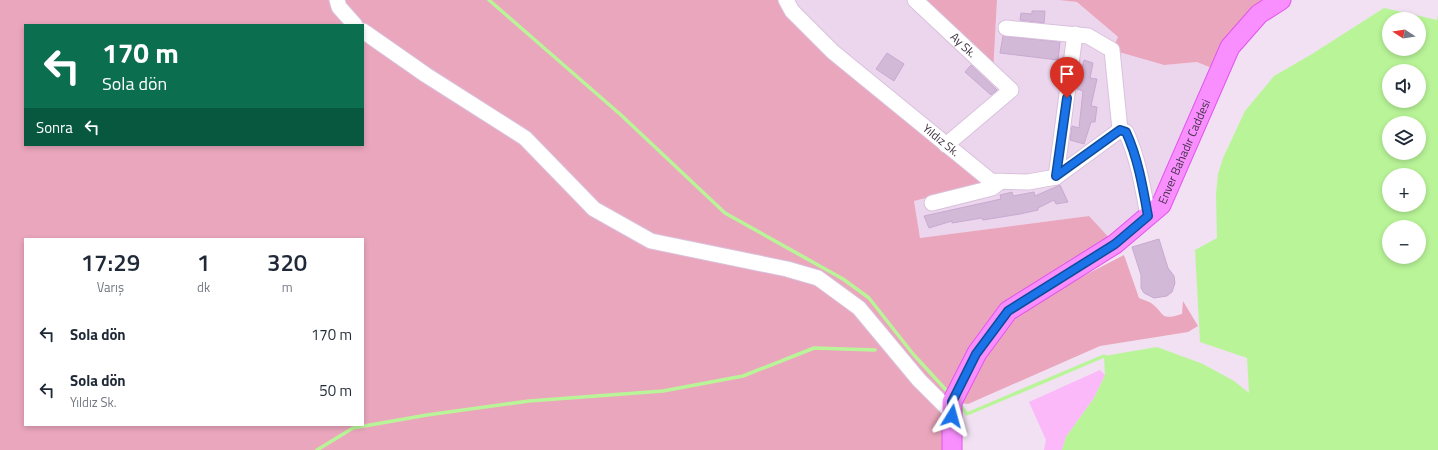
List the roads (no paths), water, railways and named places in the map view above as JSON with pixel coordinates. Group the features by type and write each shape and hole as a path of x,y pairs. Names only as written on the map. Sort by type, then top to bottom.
{"main road":[{"name":"Enver Bahadır Caddesi","path":"952,450 952,409 976,354 1008,311 1115,244 1160,205 1230,48 1259,14 1281,0"}],"street":[{"path":"337,0 339,7 354,24"},
{"name":"Ay Sk.","path":"915,0 1011,90 946,145"},
{"name":"Yıldız Sk.","path":"788,1 792,11 833,52 990,181 1028,182 1056,176 1120,130"},
{"path":"1006,28 1088,36 1112,50 1120,130 1126,132 1131,144 1145,196 1148,216"},
{"path":"364,32 525,138 594,209 651,241 787,269 818,278 859,308 919,380 952,409"},
{"path":"1056,176 1075,34"},
{"path":"932,202 992,188 1000,182"}],"waterway":[{"path":"489,0 621,115 725,213 843,279 869,298 913,354 947,391"},
{"path":"317,450 353,428 427,415 529,401 663,391 743,376 814,348 875,350"},
{"path":"961,406 967,414 1104,356"}]}
